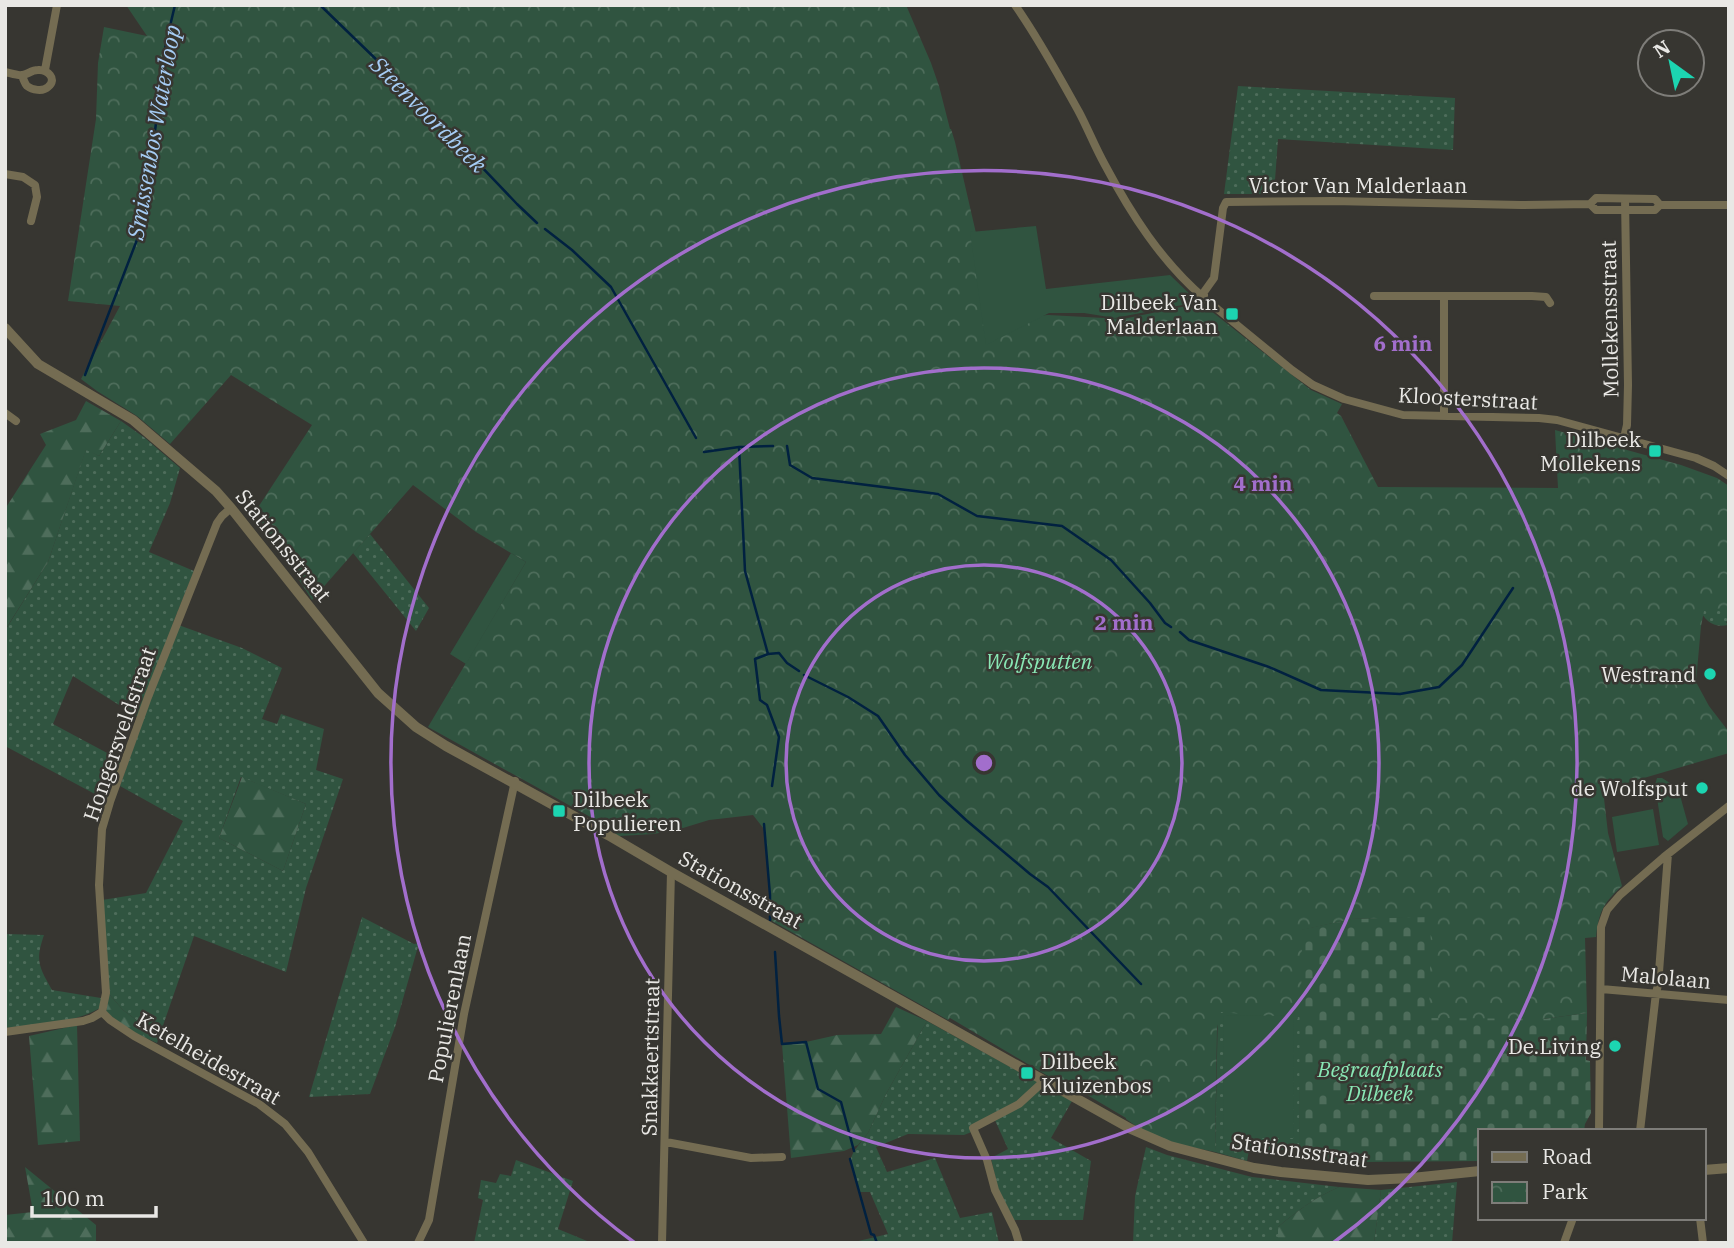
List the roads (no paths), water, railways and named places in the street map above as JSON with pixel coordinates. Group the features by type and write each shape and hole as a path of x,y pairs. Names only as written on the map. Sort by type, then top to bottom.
{"street":[{"path":"45,70 57,5"},
{"name":"Kloosterstraat","path":"1016,5 1079,112 1132,213 1162,256 1204,298 1313,385 1344,399 1402,415 1557,420 1696,458 1729,476"},
{"path":"5,72 22,76 32,70 45,70 52,80 44,90 30,88 22,76"},
{"path":"5,174 23,177 35,186 37,197 31,221"},
{"name":"Victor Van Malderlaan","path":"1204,298 1204,292 1214,278 1226,202 1590,204 1596,210 1625,204 1655,210 1660,205 1729,205"},
{"name":"Mollekensstraat","path":"1624,438 1628,385 1625,204"},
{"path":"1374,296 1532,296 1546,297 1550,303"},
{"path":"1444,297 1444,415"},
{"name":"Stationsstraat","path":"5,328 38,364 133,420 216,491 378,693 416,727 446,746 515,782 1044,1081 1158,1142 1254,1168 1368,1180 1478,1171"},
{"path":"5,413 16,421"},
{"name":"Hongersveldstraat","path":"102,1012 106,993 99,884 102,829 148,697 207,547 222,516 231,508"},
{"name":"Populierenlaan","path":"418,1243 429,1220 464,1014 515,782"},
{"path":"1599,1129 1601,927 1605,914 1620,895 1729,806"},
{"path":"1640,1129 1658,985 1668,854"},
{"name":"Snakkaertstraat","path":"662,1243 671,872"},
{"name":"Malolaan","path":"1601,989 1729,1000"},
{"path":"5,1032 83,1021 102,1012"},
{"name":"Ketelheidestraat","path":"102,1012 134,1036 259,1104 285,1124 308,1152 364,1243"},
{"path":"1019,1243 1016,1230 995,1190 987,1160 973,1128 1019,1104 1044,1081"},
{"path":"666,1142 751,1158 782,1157"},
{"path":"1706,1170 1728,1168 1729,1160"},
{"path":"1564,1243 1572,1220"},
{"path":"1700,1220 1703,1243"}],"waterway":[{"name":"Smissenbos Waterloop","path":"85,375 140,232 166,43 175,5"},
{"name":"Steenvoordbeek","path":"320,5 414,96 537,223"},
{"name":"Steenvoordbeek","path":"545,229 611,287 696,438"},
{"path":"739,447 773,446"},
{"path":"787,446 790,465 812,478 938,494 977,516 1062,526 1111,560 1171,627"},
{"name":"Steenvoordbeek","path":"704,452 739,447 745,571 768,654 755,659 760,700 767,705 779,737 772,786"},
{"path":"1180,632 1189,640 1269,667 1321,690 1400,694 1439,687 1462,665 1513,588"},
{"path":"768,654 779,653 799,671"},
{"path":"804,675 878,716 905,755 939,795 1048,887 1141,984"},
{"name":"Steenvoordbeek","path":"764,824 770,920"},
{"name":"Steenvoordbeek","path":"775,952 782,1044 806,1042 818,1089 841,1102 854,1151"},
{"name":"Steenvoordbeek","path":"850,1159 871,1234 877,1243"}],"place":[{"name":"Dilbeek Van Malderlaan","path":"1232,314"},
{"name":"Dilbeek Mollekens","path":"1655,451"},
{"name":"Westrand","path":"1710,674"},
{"name":"de Wolfsput","path":"1702,788"},
{"name":"Dilbeek Populieren","path":"559,811"},
{"name":"De.Living","path":"1615,1046"},
{"name":"Dilbeek Kluizenbos","path":"1027,1073"}],"park label":[{"name":"Wolfsputten","path":"1039,661"},
{"name":"Begraafplaats Dilbeek","path":"1380,1081"}]}
